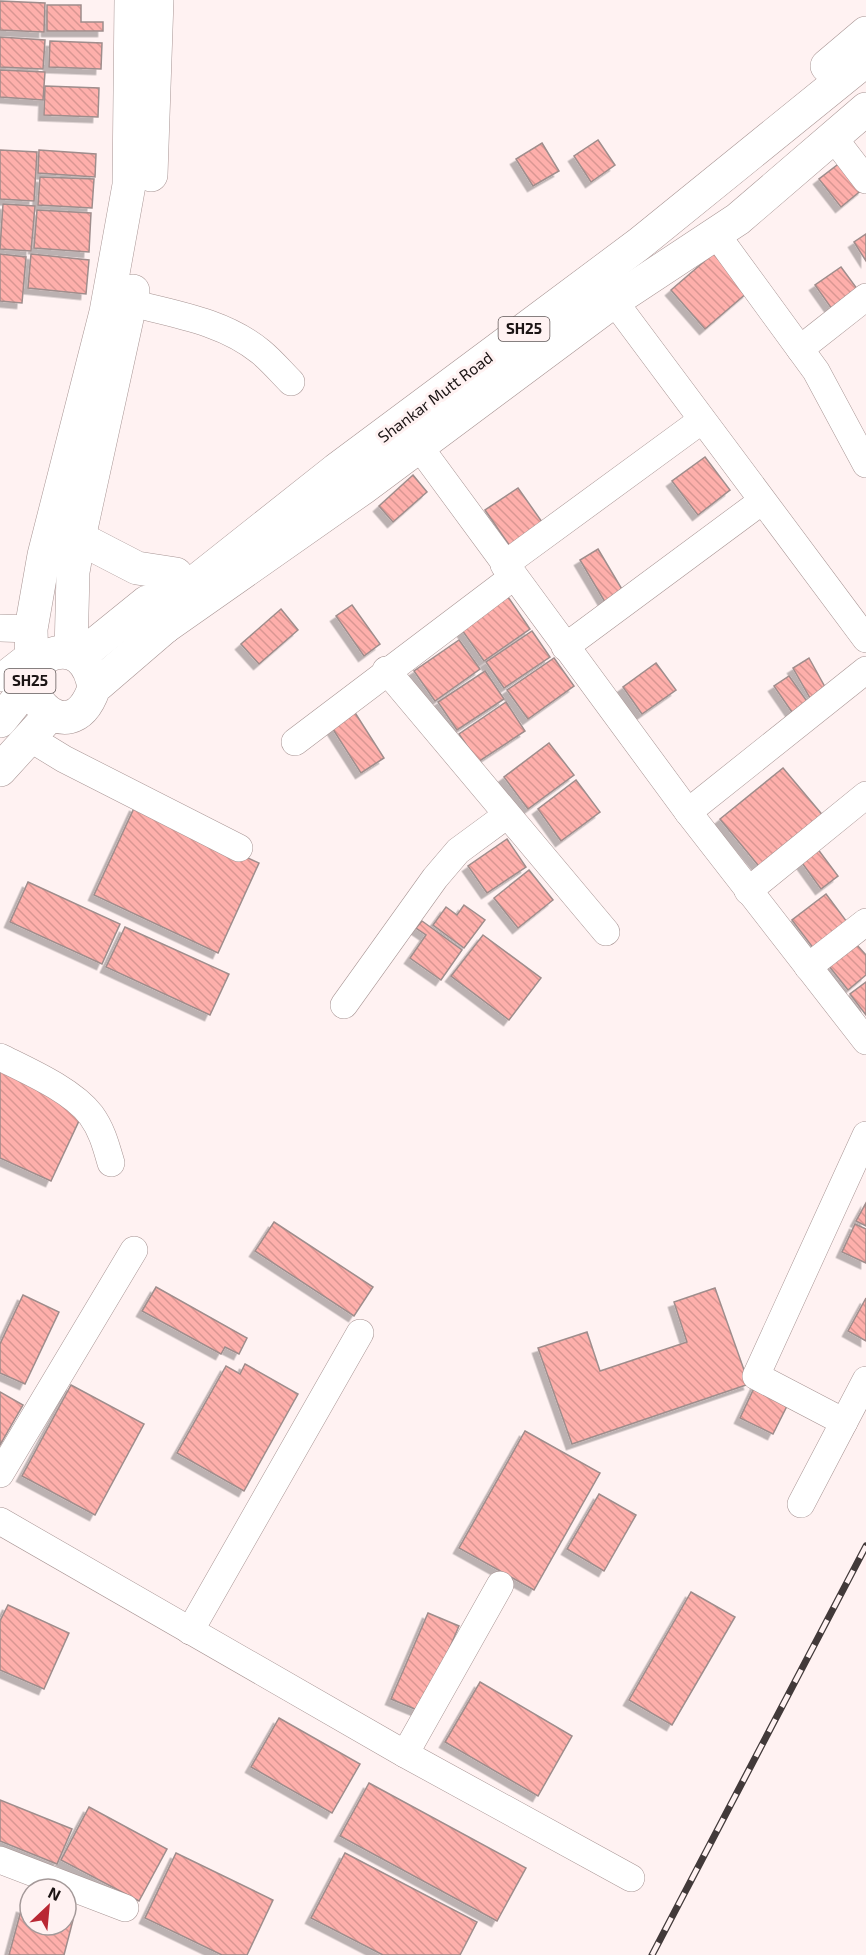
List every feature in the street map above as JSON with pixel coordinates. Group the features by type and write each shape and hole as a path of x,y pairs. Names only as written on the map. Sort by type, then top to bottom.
{"main road":[{"path":"21,657 51,524 106,312 129,185 131,0"},
{"name":"SH25","path":"75,655 73,572 131,303 150,188 158,0"},
{"path":"168,599 256,505 394,399 569,270 804,86 866,33"},
{"name":"Shankar Mutt Road","path":"0,721 21,657 42,658 56,652 75,655 168,599 336,470 639,244 866,60"},
{"path":"168,599 363,488 614,301 738,219 866,109"},
{"path":"79,538 136,568 168,599"},
{"name":"Shankar Mutt Road","path":"39,726 78,712 89,702 94,688 168,599"},
{"path":"75,655 91,671 94,688"},
{"name":"SH25","path":"21,657 39,726"},
{"path":"0,770 39,726"}],"street":[{"path":"833,137 866,180"},
{"path":"716,234 816,371 866,464"},
{"path":"614,301 866,639"},
{"path":"131,303 188,316 226,331 260,351 291,382"},
{"path":"800,349 863,306"},
{"path":"295,742 508,571 702,420"},
{"path":"418,446 688,812 866,1041"},
{"path":"565,647 762,501"},
{"path":"386,670 606,932"},
{"path":"688,812 866,670"},
{"path":"39,726 64,759 239,848"},
{"path":"748,891 866,795"},
{"path":"345,1005 435,878 458,851 507,814"},
{"path":"808,967 866,922"},
{"path":"0,1057 51,1082 90,1114 104,1137 111,1163"},
{"path":"844,1422 756,1376 860,1170 866,1135"},
{"path":"0,1474 134,1250"},
{"path":"190,1631 360,1333"},
{"path":"801,1504 866,1380"},
{"path":"0,1521 405,1754 631,1878"},
{"path":"405,1754 500,1585"},
{"path":"0,1860 125,1908"}],"building":[{"path":"0,1 45,3 44,32 0,30"},
{"path":"47,5 81,5 81,22 103,22 103,31 47,31"},
{"path":"0,37 45,40 43,69 0,67"},
{"path":"50,41 102,43 101,69 49,67"},
{"path":"0,70 45,72 43,100 0,97"},
{"path":"45,86 99,88 98,117 44,115"},
{"path":"598,140 615,165 591,182 574,156"},
{"path":"542,143 559,171 533,186 516,159"},
{"path":"0,150 37,152 34,201 0,199"},
{"path":"39,150 96,154 95,177 38,173"},
{"path":"841,162 863,189 841,207 819,179"},
{"path":"40,177 94,179 92,208 38,205"},
{"path":"3,204 35,206 31,251 0,249"},
{"path":"37,210 91,213 89,252 34,248"},
{"path":"866,234 866,261 854,242"},
{"path":"714,253 748,292 705,329 671,290"},
{"path":"0,254 26,257 22,303 0,301"},
{"path":"31,254 89,260 86,294 28,288"},
{"path":"841,267 858,290 832,309 815,285"},
{"path":"705,457 730,490 698,515 672,481"},
{"path":"413,475 427,492 393,522 379,506"},
{"path":"518,488 547,529 514,552 485,510"},
{"path":"598,549 626,596 608,607 580,560"},
{"path":"508,597 530,629 484,661 462,630"},
{"path":"352,605 380,644 364,656 336,616"},
{"path":"281,609 298,630 259,664 241,644"},
{"path":"532,631 550,657 504,688 486,662"},
{"path":"459,640 480,669 435,701 414,671"},
{"path":"554,658 574,686 528,719 507,690"},
{"path":"809,658 830,696 814,705 793,668"},
{"path":"656,663 676,690 642,714 623,687"},
{"path":"485,671 504,699 457,730 438,702"},
{"path":"789,676 811,707 796,718 774,686"},
{"path":"506,702 525,731 478,762 459,734"},
{"path":"352,708 384,758 361,773 329,723"},
{"path":"549,743 574,775 528,809 504,777"},
{"path":"783,768 830,824 767,876 720,819"},
{"path":"576,780 600,812 561,841 538,809"},
{"path":"135,806 259,863 218,953 94,895"},
{"path":"507,839 526,867 487,893 468,866"},
{"path":"817,848 838,876 821,889 800,860"},
{"path":"529,870 553,900 518,928 494,898"},
{"path":"28,882 120,924 102,964 10,922"},
{"path":"826,894 847,922 814,949 792,920"},
{"path":"464,905 485,920 464,948 433,925 446,907 457,915"},
{"path":"422,921 462,950 441,980 410,958 426,935 416,928"},
{"path":"125,927 229,974 210,1015 106,967"},
{"path":"483,935 541,978 509,1020 451,976"},
{"path":"856,944 866,955 866,975 848,990 829,966"},
{"path":"866,982 866,1015 850,994"},
{"path":"0,1071 84,1110 51,1181 0,1158"},
{"path":"866,1203 866,1226 856,1221"},
{"path":"274,1222 373,1287 354,1316 255,1251"},
{"path":"855,1224 866,1229 866,1263 842,1252"},
{"path":"156,1287 247,1338 239,1354 225,1347 221,1354 142,1311"},
{"path":"715,1288 749,1384 572,1444 538,1348 587,1332 600,1371 687,1342 674,1302"},
{"path":"23,1295 59,1312 25,1384 0,1373 0,1344"},
{"path":"866,1298 866,1341 848,1331"},
{"path":"245,1364 298,1394 244,1491 177,1453 226,1366 240,1374"},
{"path":"756,1384 790,1400 773,1434 740,1418"},
{"path":"71,1385 144,1424 95,1515 22,1476"},
{"path":"0,1392 23,1405 0,1445"},
{"path":"525,1431 600,1473 534,1590 459,1548"},
{"path":"599,1494 636,1515 604,1571 567,1549"},
{"path":"691,1592 735,1617 672,1725 629,1700"},
{"path":"8,1605 69,1633 44,1689 0,1670 0,1621"},
{"path":"428,1613 459,1626 422,1712 391,1699"},
{"path":"480,1682 572,1736 538,1796 445,1742"},
{"path":"279,1718 360,1764 332,1813 251,1767"},
{"path":"369,1783 526,1868 497,1921 340,1836"},
{"path":"0,1800 72,1829 57,1864 0,1841"},
{"path":"89,1807 167,1849 139,1901 61,1860"},
{"path":"176,1853 273,1900 247,1955 222,1955 145,1918"},
{"path":"345,1853 477,1922 460,1955 383,1955 311,1918"},
{"path":"18,1922 18,1937 69,1937 64,1955 9,1955"}],"railway":[{"path":"652,1955 866,1546"}]}
